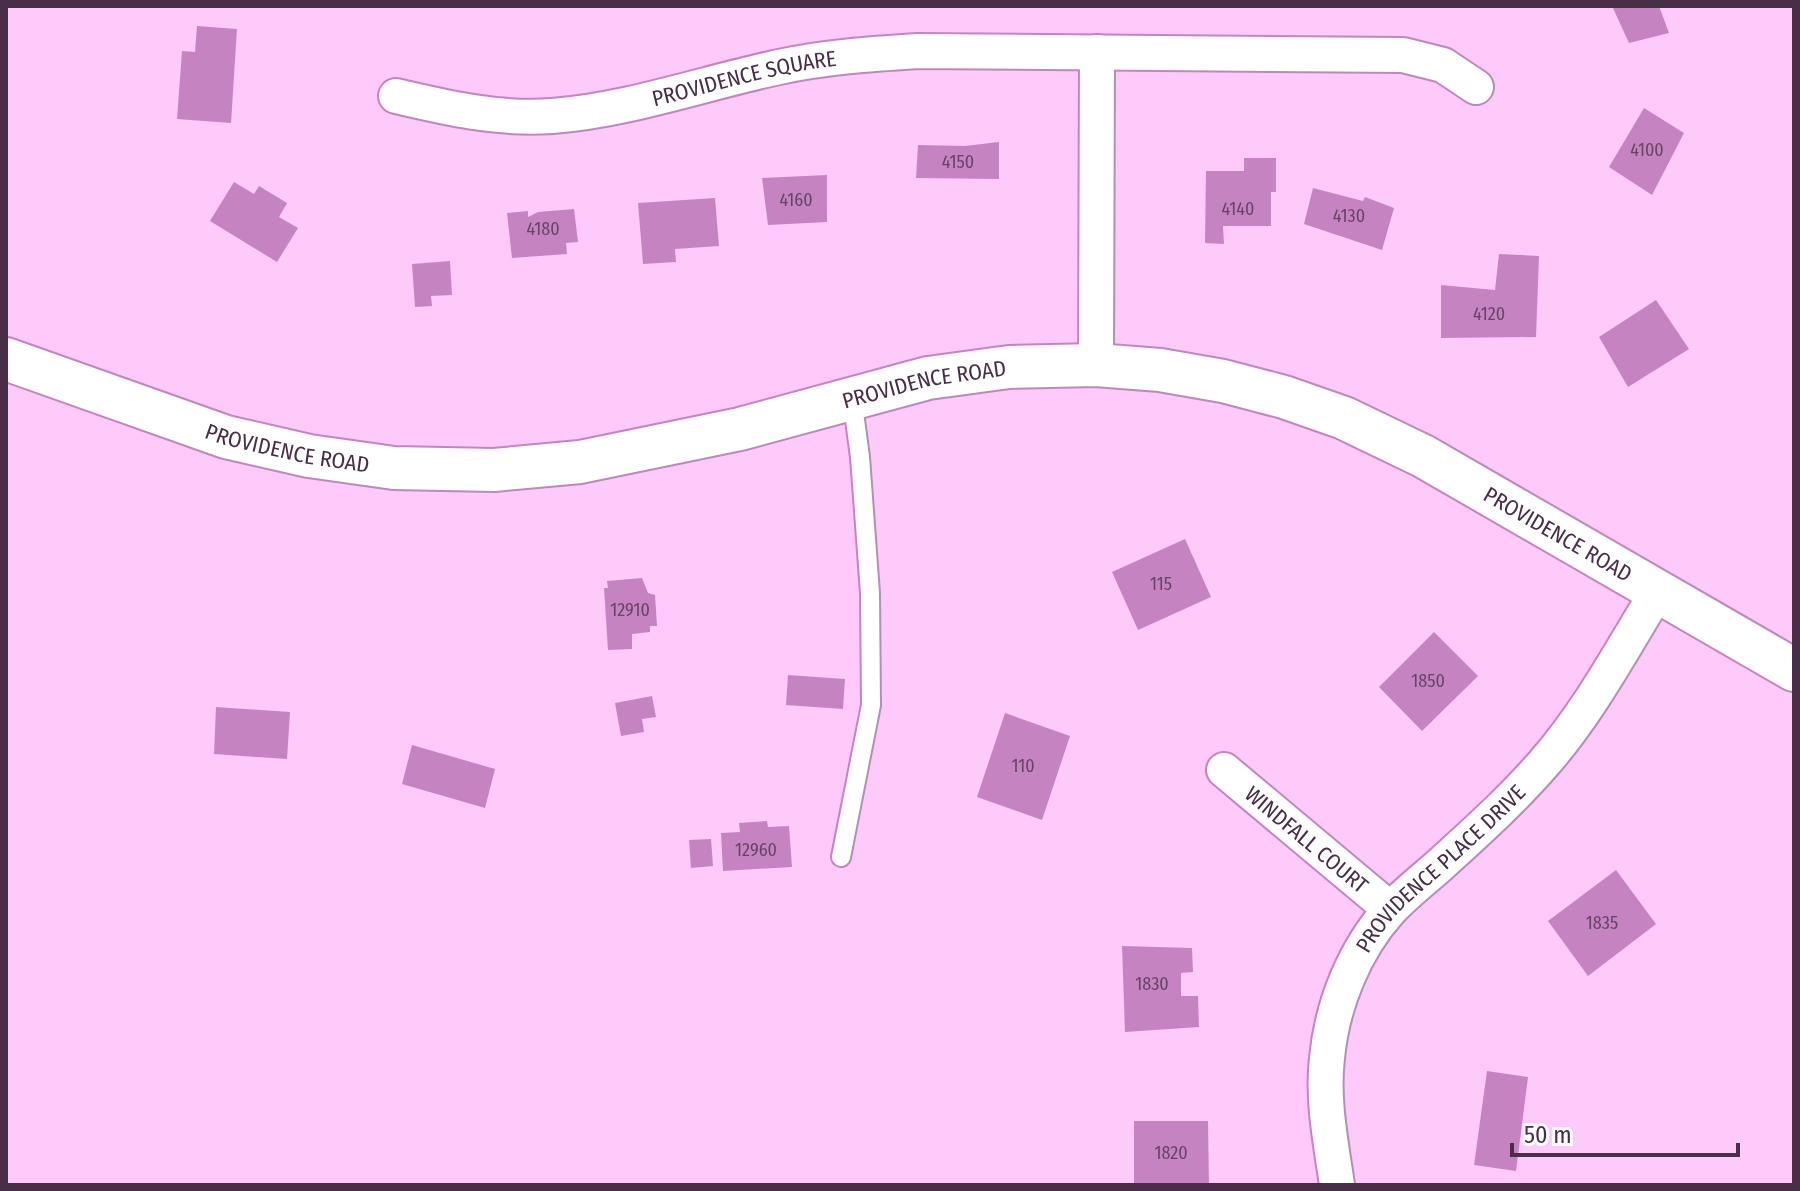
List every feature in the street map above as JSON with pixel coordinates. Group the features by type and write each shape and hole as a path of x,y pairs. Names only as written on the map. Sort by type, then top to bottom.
{"street":[{"name":"PROVIDENCE SQUARE","path":"396,96 468,113 550,116 604,109 780,67 847,56 918,51 1403,55 1443,65 1476,87"},
{"path":"1096,365 1097,52"},
{"name":"PROVIDENCE ROAD","path":"6,359 226,437 309,456 394,468 494,470 580,462 740,429 928,378 1009,367 1096,365 1160,370 1223,381 1284,397 1344,418 1423,456 1794,670"},
{"name":"PROVIDENCE PLACE DRIVE","path":"1337,1185 1326,1103 1326,1059 1334,1015 1345,982 1366,942 1390,909 1496,815 1545,761 1590,702 1658,591"},
{"name":"WINDFALL COURT","path":"1224,770 1390,909"}],"lane":[{"path":"841,857 871,705 870,593 860,457 852,398"}],"building":[{"path":"1612,6 1659,6 1669,33 1629,43"},
{"path":"197,26 237,29 231,123 177,119 182,51 195,52"},
{"path":"1644,108 1684,133 1652,195 1609,167"},
{"path":"999,142 999,179 916,178 918,145 965,146"},
{"path":"1244,158 1276,158 1276,192 1271,192 1271,226 1223,226 1224,244 1205,243 1206,171 1244,171"},
{"path":"827,175 827,222 768,225 762,178"},
{"path":"234,182 254,194 259,186 287,203 279,217 298,228 277,262 210,221"},
{"path":"1313,188 1363,201 1365,197 1394,208 1382,250 1304,224"},
{"path":"715,198 719,246 675,249 676,262 643,264 638,203"},
{"path":"574,209 578,242 566,243 567,254 512,258 507,213 528,211 528,217 538,212"},
{"path":"1499,254 1539,256 1536,337 1441,338 1441,285 1495,290"},
{"path":"450,261 452,295 431,296 432,306 415,307 412,264"},
{"path":"1656,300 1689,349 1628,387 1599,337"},
{"path":"1185,539 1211,597 1138,630 1112,572"},
{"path":"642,578 648,593 655,595 657,626 650,626 650,632 632,634 632,649 608,650 604,588 608,588 607,581"},
{"path":"1434,632 1478,676 1422,731 1379,687"},
{"path":"788,675 845,679 843,709 786,705"},
{"path":"652,696 656,717 642,719 644,732 621,736 615,703"},
{"path":"216,707 290,712 287,759 214,754"},
{"path":"1005,713 1070,736 1042,820 977,797"},
{"path":"412,745 495,769 485,808 402,784"},
{"path":"767,821 768,827 789,826 792,867 723,871 721,833 740,832 739,823"},
{"path":"711,839 713,866 691,868 689,840"},
{"path":"1616,870 1656,924 1588,976 1548,921"},
{"path":"1122,946 1192,948 1193,972 1181,973 1181,996 1198,996 1199,1027 1125,1032"},
{"path":"1487,1071 1528,1077 1516,1171 1474,1165"},
{"path":"1134,1121 1208,1121 1209,1185 1134,1185"}]}
